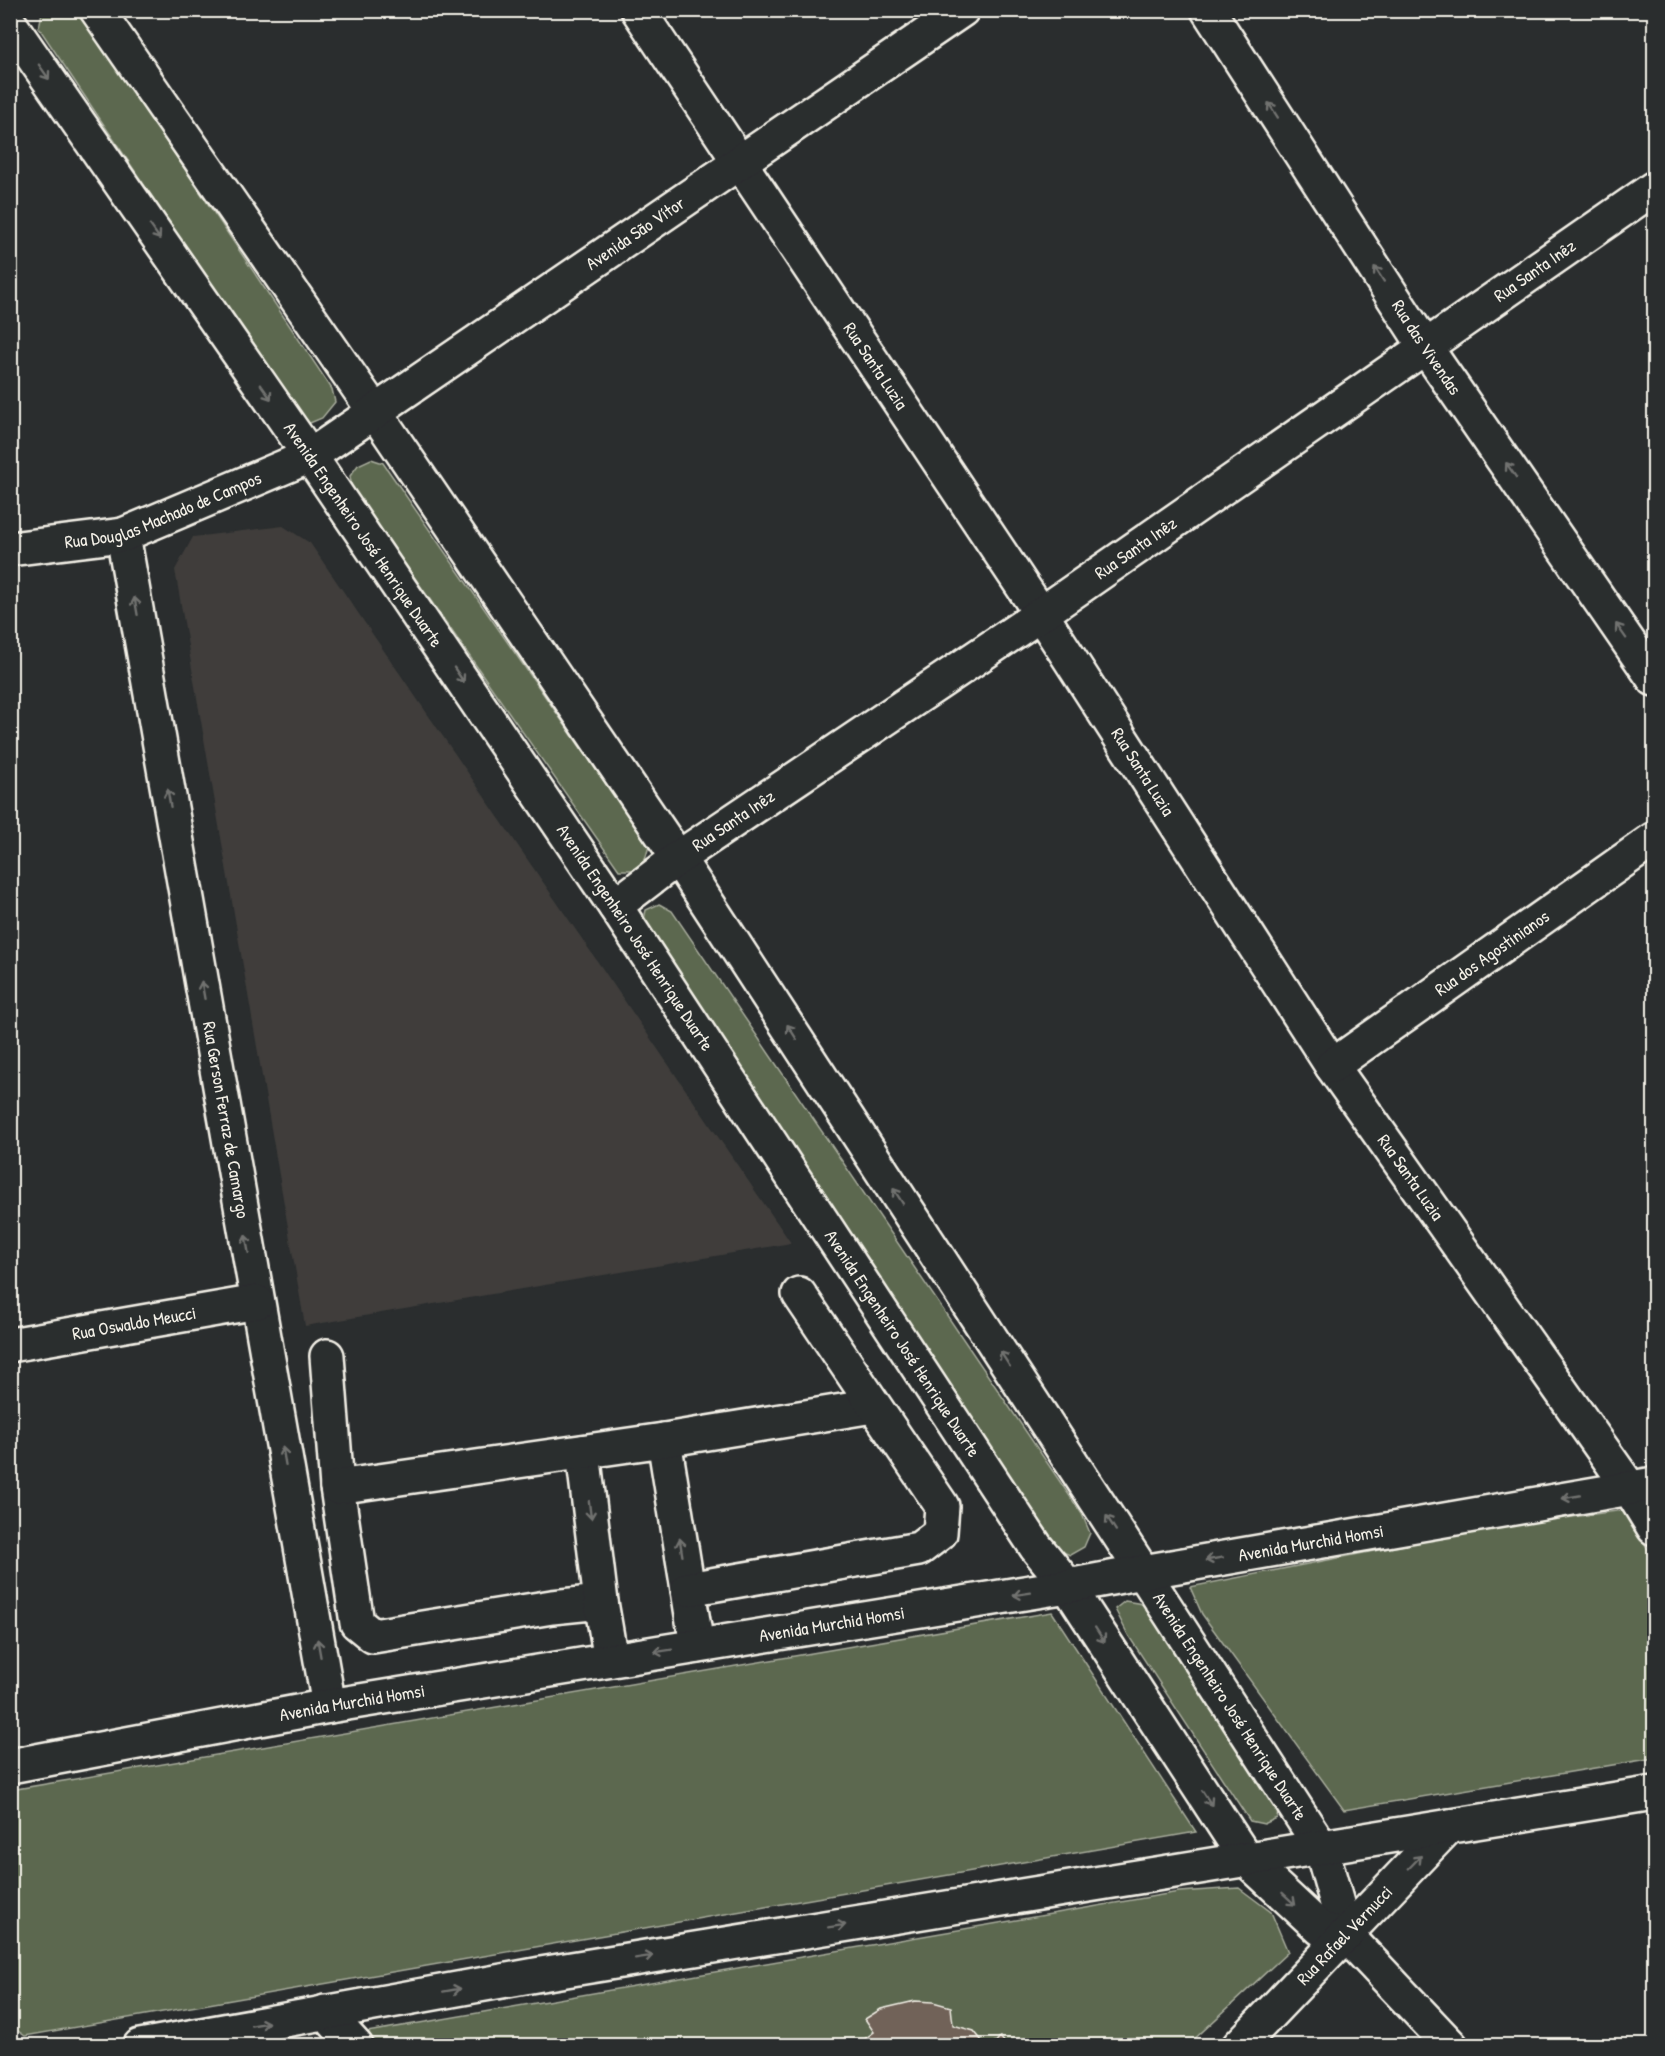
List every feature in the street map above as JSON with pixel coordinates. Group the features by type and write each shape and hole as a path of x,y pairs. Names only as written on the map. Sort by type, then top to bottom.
{"street":[{"path":"10,22 24,10"},
{"name":"Avenida Engenheiro José Henrique Duarte","path":"10,22 310,456 615,906 1036,1547 1068,1586 1246,1859 1320,1929 1346,1935 1321,1847 1143,1572 678,858 375,412 97,10"},
{"name":"Rua Santa Luzia","path":"638,10 1041,614 1332,1066 1642,1485 1654,1528"},
{"name":"Avenida São Vítor","path":"310,456 962,10"},
{"name":"Rua das Vivendas","path":"1208,10 1426,348 1654,679"},
{"name":"Rua Santa Inêz","path":"615,906 678,858 1041,614 1654,188"},
{"name":"Rua Douglas Machado de Campos","path":"10,549 123,535 310,456"},
{"name":"Rua Gerson Ferraz de Camargo","path":"123,535 329,1706"},
{"name":"Rua dos Agostinianos","path":"1332,1066 1654,838"},
{"path":"688,1589 919,1549 940,1533 942,1506 799,1294"},
{"name":"Rua Oswaldo Meucci","path":"10,1344 257,1302"},
{"path":"327,1356 337,1487 357,1623 373,1636 552,1607 601,1602"},
{"path":"337,1487 664,1440 873,1406"},
{"path":"664,1440 697,1646"},
{"path":"584,1452 601,1602 611,1660"},
{"name":"Avenida Murchid Homsi","path":"10,1766 329,1706 1068,1586 1642,1485"},
{"path":"140,2046 184,2041 325,2012 564,1970 1654,1793"},
{"name":"Rua Rafael Vernucci","path":"1239,2046 1449,1826"},
{"path":"1346,1935 1451,2046"},
{"path":"325,2012 356,2046"}],"shaded area":[{"path":"283,526 310,543 791,1243 305,1326 175,570 193,537"}],"green space":[{"path":"74,11 95,35 332,389 335,402 322,418 305,425 39,28 42,12"},
{"path":"371,459 383,463 649,846 645,860 633,870 619,870 352,488 350,476 358,465"},
{"path":"659,904 672,911 1082,1514 1090,1533 1084,1547 1070,1555 1056,1549 643,924 646,910"},
{"path":"1624,1510 1654,1559 1654,1758 1344,1810 1202,1614 1190,1587 1491,1528"},
{"path":"1125,1601 1149,1605 1279,1801 1277,1818 1264,1824 1250,1821 1128,1635 1115,1609"},
{"path":"1052,1612 1196,1832 25,2036 11,2026 11,1790"},
{"path":"1239,1888 1271,1912 1288,1952 1188,2045 379,2046 367,2032 1179,1892"}],"building":[{"path":"915,2001 933,2002 951,2007 953,2025 974,2031 986,2046 855,2046 874,2032 865,2019 881,2009"},
{"path":"1000,2037 1008,2046 992,2046"}]}
